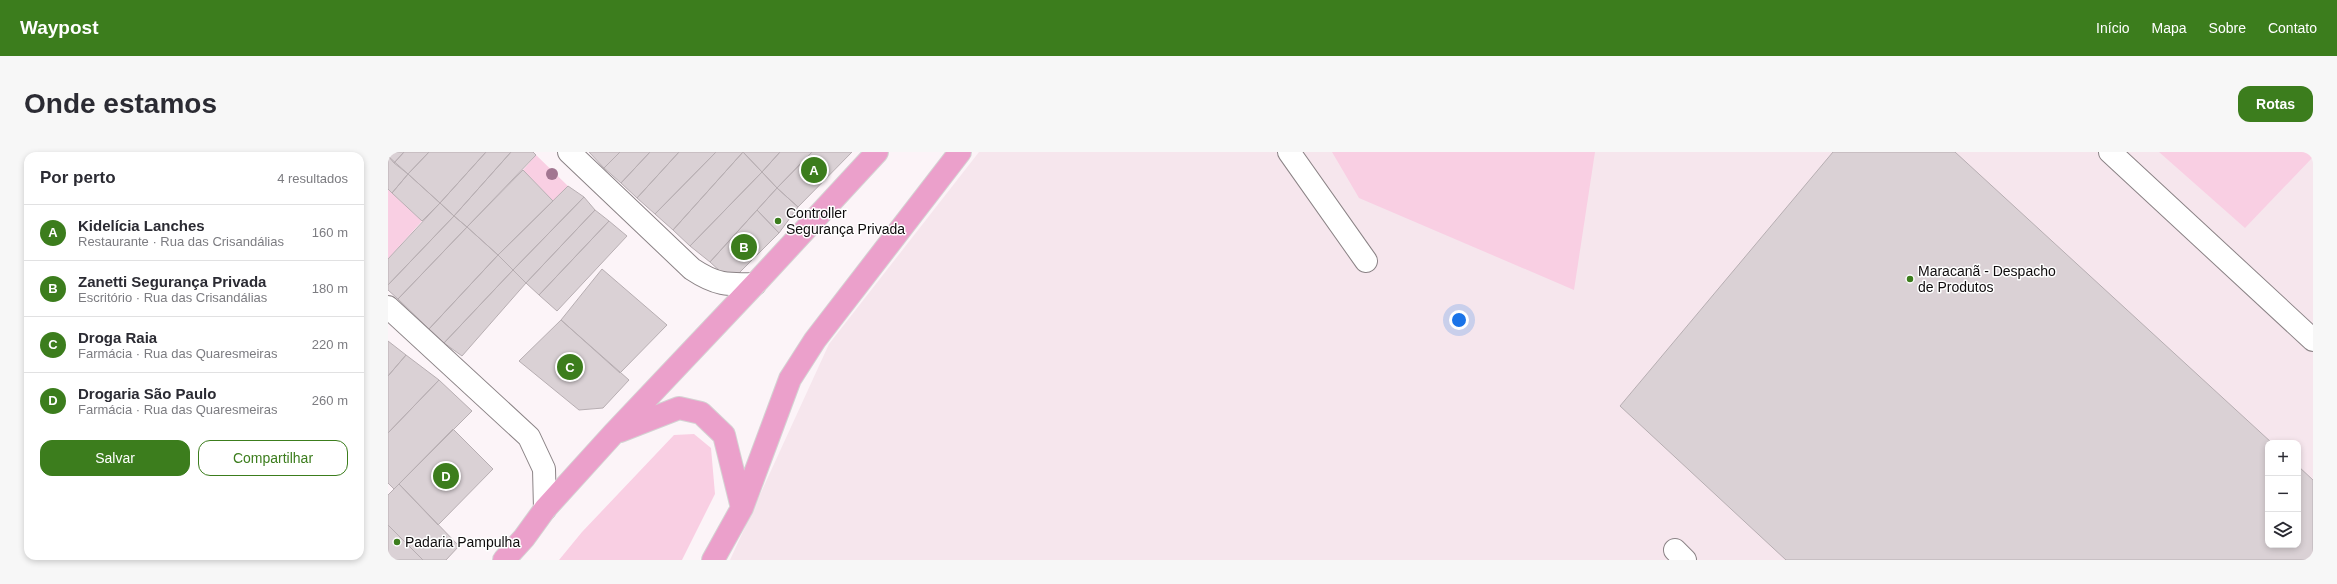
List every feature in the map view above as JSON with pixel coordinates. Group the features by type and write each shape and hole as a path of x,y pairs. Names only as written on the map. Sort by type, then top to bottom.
{"main road":[{"path":"504,560 524,538 545,509 614,433 877,152"},
{"path":"713,560 742,508 790,379 800,361 960,152"},
{"path":"614,433 679,408 701,413 724,435 742,508"},
{"path":"518,560 524,538"}],"street":[{"path":"569,152 692,268 709,280 732,285 755,284"},
{"path":"1289,152 1366,261"},
{"path":"2110,152 2313,340"},
{"path":"388,307 529,438 544,469 545,509"}],"shaded area":[{"path":"979,152 2313,152 2313,560 730,560 829,344"},
{"path":"1332,152 1595,152 1574,290 1359,198"},
{"path":"2159,152 2313,152 2313,157 2245,228"},
{"path":"536,155 568,186 553,201 523,170"},
{"path":"388,189 422,221 388,259"},
{"path":"694,434 711,448 715,494 682,560 559,560 582,532 674,435"}],"building":[{"path":"388,152 404,152 394,163 388,156"},
{"path":"404,152 429,152 408,174 394,163"},
{"path":"429,152 486,152 440,203 408,174"},
{"path":"486,152 511,152 454,216 440,203"},
{"path":"511,152 533,152 536,155 467,227 454,216"},
{"path":"589,152 620,152 604,168"},
{"path":"620,152 650,152 621,183 604,168"},
{"path":"650,152 679,152 637,198 621,183"},
{"path":"679,152 716,152 655,214 637,198"},
{"path":"716,152 743,152 673,230 655,214"},
{"path":"743,152 780,152 762,172"},
{"path":"743,152 762,172 690,246 673,230"},
{"path":"780,152 812,152 777,188 762,172"},
{"path":"812,152 852,152 798,207 777,188"},
{"name":"Maracanã - Despacho de Produtos","path":"1833,152 1955,152 2269,440 2265,440 2265,548 2301,548 2301,469 2313,480 2313,560 1786,560 1620,406"},
{"path":"388,156 408,174 392,193 388,189"},
{"path":"523,170 553,201 498,255 467,227"},
{"path":"762,172 777,188 710,262 690,246"},
{"path":"408,174 440,203 422,221 392,193"},
{"path":"568,186 584,197 513,270 498,255"},
{"name":"Controller Segurança Privada","path":"777,188 798,207 779,233 757,210"},
{"path":"584,197 595,210 526,283 513,270"},
{"path":"440,203 454,216 388,285 388,259"},
{"path":"595,210 609,221 539,295 526,283"},
{"path":"757,210 779,233 739,273 722,273 710,262"},
{"path":"454,216 467,227 398,299 388,290 388,285"},
{"path":"609,221 627,236 557,311 539,295"},
{"path":"467,227 498,255 429,329 398,299"},
{"path":"498,255 513,270 444,343 429,329"},
{"path":"602,269 667,325 620,373 561,320"},
{"path":"513,270 526,283 462,356 444,343"},
{"path":"561,320 629,380 603,408 579,410 519,361"},
{"path":"388,341 406,355 388,376"},
{"path":"406,355 439,380 388,433 388,376"},
{"path":"439,380 472,411 394,489 388,483 388,433"},
{"path":"453,429 493,469 438,525 399,484"},
{"path":"399,484 459,546 446,560 423,560 388,525 388,495"},
{"name":"Padaria Pampulha","path":"388,525 423,560 388,560"}],"place":[{"name":"Kidelícia Lanches","path":"814,170"},
{"name":"Controller Segurança Privada","path":"778,221"},
{"name":"Zanetti Segurança Privada","path":"744,247"},
{"name":"Maracanã - Despacho de Produtos","path":"1910,279"},
{"name":"Droga Raia","path":"570,367"},
{"name":"Drogaria São Paulo","path":"446,476"},
{"name":"Padaria Pampulha","path":"397,542"}]}
